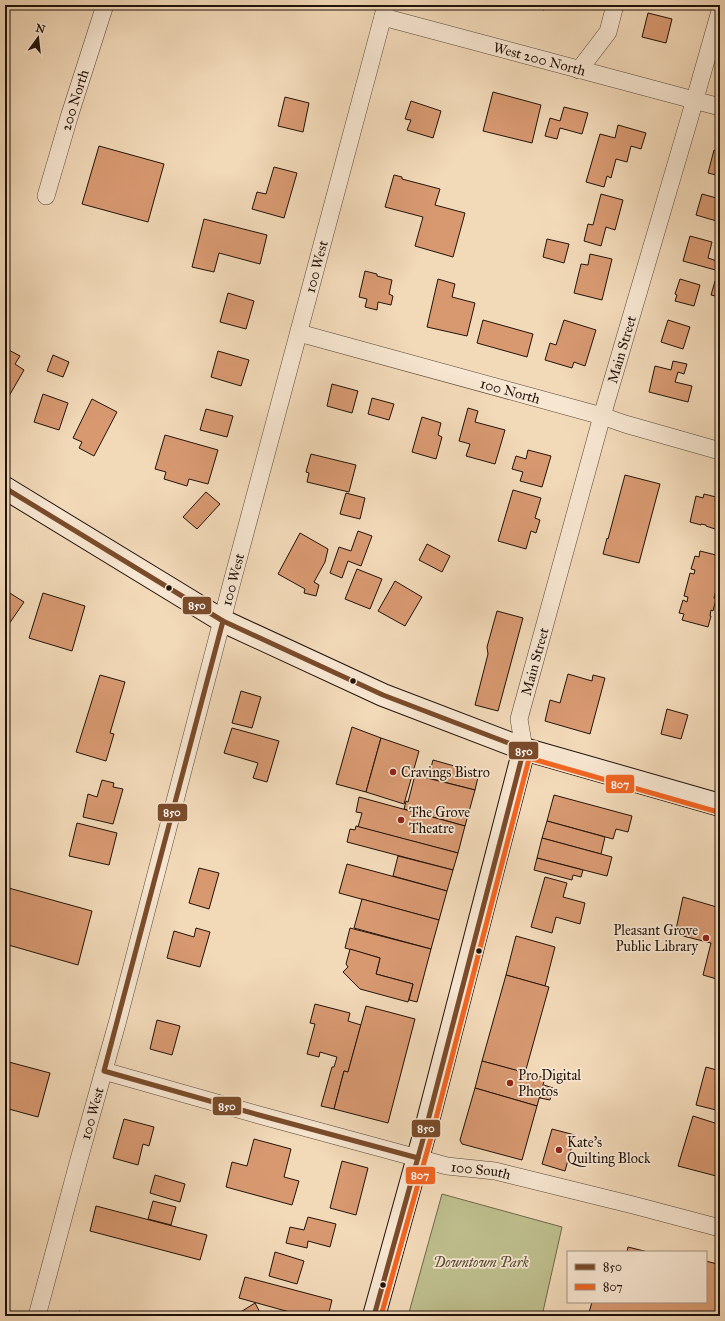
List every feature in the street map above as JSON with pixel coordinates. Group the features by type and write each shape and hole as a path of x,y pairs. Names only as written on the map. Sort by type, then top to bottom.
{"main road":[{"path":"5,488 223,621 383,695 524,749 720,805"},
{"name":"Main Street","path":"374,1316 418,1158 524,749"}],"street":[{"name":"200 North","path":"46,196 70,114 105,5"},
{"path":"579,70 608,32 615,5"},
{"name":"West 200 North","path":"385,11 579,70 695,101"},
{"name":"100 West","path":"37,1316 120,1012 385,11"},
{"name":"Main Street","path":"524,749 519,719 602,416 720,11"},
{"path":"695,101 720,107"},
{"name":"100 North","path":"299,333 602,416 720,451"},
{"name":"100 South","path":"104,1071 455,1168 495,1171 720,1228"}],"green space":[{"name":"Downtown Park","path":"442,1194 562,1227 542,1316 408,1316"}],"building":[{"path":"527,5 545,5 544,10"},
{"path":"648,13 672,19 666,43 642,37"},
{"path":"493,92 541,105 532,143 483,131"},
{"path":"285,97 309,103 303,132 278,126"},
{"path":"411,101 441,111 433,138 407,130 411,120 405,119"},
{"path":"564,107 588,113 582,134 560,128 557,139 545,136 550,118 560,121"},
{"path":"618,125 646,133 641,149 631,146 627,162 616,159 611,178 607,176 604,187 586,182 600,134 615,138"},
{"path":"99,146 164,164 148,222 82,204"},
{"path":"714,150 720,152 720,176 708,173"},
{"path":"274,167 297,173 284,218 252,209 257,192 266,194"},
{"path":"394,175 402,177 402,179 440,189 435,205 465,213 453,257 415,246 423,217 385,207"},
{"path":"601,194 623,200 615,230 606,227 601,246 584,241 588,224 593,225"},
{"path":"702,194 720,199 720,222 696,215"},
{"path":"204,219 267,235 260,264 219,253 214,272 192,267"},
{"path":"690,236 712,242 708,258 720,262 719,271 683,261"},
{"path":"547,239 569,244 564,263 543,257"},
{"path":"590,254 612,259 602,300 574,293 581,264 588,265"},
{"path":"365,271 392,280 389,294 393,296 391,305 378,302 377,310 365,307 367,299 359,297"},
{"path":"438,279 455,284 452,297 475,303 467,336 427,327"},
{"path":"680,279 700,285 694,306 675,301 677,295 675,294"},
{"path":"715,281 720,282 720,297 711,295"},
{"path":"228,293 254,301 246,329 220,322"},
{"path":"483,320 533,334 527,357 477,343"},
{"path":"564,320 596,330 585,366 574,362 572,368 545,360 550,343 556,345"},
{"path":"668,320 690,327 683,349 661,342"},
{"path":"5,348 20,356 15,364 24,370 5,403"},
{"path":"218,351 249,360 241,386 211,377"},
{"path":"53,355 69,362 63,377 47,371"},
{"path":"673,361 687,364 684,374 678,372 675,382 692,386 688,402 649,392 655,366 671,370"},
{"path":"332,384 358,391 352,413 327,406"},
{"path":"43,394 68,403 59,430 34,422"},
{"path":"372,398 394,404 389,420 368,414"},
{"path":"92,399 117,412 94,456 79,448 82,442 73,438"},
{"path":"468,408 478,411 475,422 505,430 495,464 466,456 470,444 459,441"},
{"path":"206,409 233,416 227,437 200,430"},
{"path":"422,417 441,423 438,435 442,437 436,459 412,452"},
{"path":"165,435 218,450 208,484 189,479 187,486 164,479 166,472 155,469"},
{"path":"528,450 551,456 542,487 520,481 523,472 512,469 516,456 526,459"},
{"path":"311,454 356,465 349,492 307,482 309,473 306,472"},
{"path":"625,475 660,484 639,563 603,554"},
{"path":"513,490 541,498 535,518 540,520 536,533 531,531 526,549 498,541"},
{"path":"206,492 220,504 197,529 183,517"},
{"path":"346,493 365,498 360,519 340,514"},
{"path":"704,494 716,497 715,501 720,502 720,529 718,528 718,530 706,525 690,522 696,496 703,498"},
{"path":"358,531 372,536 361,566 348,561 342,578 330,573 339,547 351,551"},
{"path":"300,533 328,549 325,562 314,582 319,585 316,596 304,593 305,589 278,574"},
{"path":"427,544 450,556 442,572 419,560"},
{"path":"700,551 720,556 720,584 719,587 717,586 714,598 716,599 713,611 711,610 708,627 682,620 684,614 679,613 683,600 687,602 688,597 684,596 690,573 694,574 695,570 691,569 695,556 699,557"},
{"path":"357,569 382,579 370,609 345,599"},
{"path":"395,581 422,597 405,626 378,611"},
{"path":"5,590 24,602 9,624 5,621"},
{"path":"43,593 85,606 72,651 29,638"},
{"path":"497,611 523,618 498,711 475,705 488,654 487,647"},
{"path":"568,674 592,681 593,675 605,678 590,734 545,721 550,700 560,703"},
{"path":"100,675 125,682 110,733 114,734 106,761 76,752"},
{"path":"241,691 261,697 252,728 232,723"},
{"path":"667,709 688,715 681,739 661,734"},
{"path":"352,727 381,738 366,792 336,784"},
{"path":"232,728 279,741 267,782 253,778 258,763 224,753"},
{"name":"Cravings Bistro","path":"381,738 419,751 404,804 366,792"},
{"path":"433,760 479,773 475,790 428,778"},
{"path":"415,775 475,790 465,826 404,809 406,801 408,802"},
{"path":"102,780 114,783 113,787 123,789 113,824 83,817 88,794 97,797"},
{"path":"554,795 632,816 628,832 616,829 613,839 547,821"},
{"name":"The Grove Theatre","path":"359,797 465,826 458,853 358,827 362,813 356,812"},
{"path":"547,821 605,837 601,854 542,838"},
{"path":"77,823 117,833 109,865 69,856"},
{"path":"356,826 458,853 453,870 347,842 350,829 355,830"},
{"path":"542,838 612,857 607,876 537,858"},
{"path":"398,856 453,870 447,891 393,876"},
{"path":"537,858 583,870 581,877 573,875 572,880 534,870"},
{"path":"347,864 447,891 439,920 339,893"},
{"path":"199,868 219,873 209,909 189,903"},
{"path":"545,877 567,883 563,897 585,903 580,924 556,917 552,933 531,927"},
{"path":"5,887 92,911 78,965 5,944"},
{"name":"Pleasant Grove Public Library","path":"683,897 720,908 720,980 703,975 711,943 675,934"},
{"path":"362,899 439,920 431,949 354,928"},
{"path":"196,928 210,932 200,967 167,958 174,931 194,937"},
{"path":"350,928 431,949 417,1002 409,1000 413,984 376,974 380,958 345,948"},
{"path":"516,936 555,947 545,986 506,975"},
{"path":"350,949 380,958 376,974 413,984 408,1002 360,989 343,972 348,967 346,964"},
{"path":"506,975 549,987 525,1073 482,1061"},
{"path":"315,1004 350,1013 348,1021 361,1025 348,1072 344,1071 334,1109 321,1106 332,1067 334,1067 337,1057 320,1052 319,1057 307,1054 315,1024 310,1023"},
{"path":"366,1006 415,1019 388,1123 334,1109 344,1071 348,1072"},
{"path":"157,1020 180,1026 172,1055 150,1049"},
{"path":"5,1061 50,1073 38,1117 5,1108"},
{"name":"Pro Digital Photos","path":"482,1061 545,1078 537,1106 475,1088"},
{"path":"706,1067 720,1071 720,1111 696,1105"},
{"path":"544,1085 553,1088 550,1100 540,1098"},
{"path":"475,1088 537,1106 522,1160 462,1144 460,1140"},
{"path":"720,1115 720,1177 678,1166 693,1116 718,1124"},
{"path":"124,1119 154,1127 149,1146 143,1144 138,1165 113,1158"},
{"name":"Kate's Quilting Block","path":"552,1129 575,1135 565,1171 542,1164"},
{"path":"254,1139 291,1149 284,1177 299,1181 292,1205 226,1187 232,1162 247,1166"},
{"path":"342,1161 368,1168 356,1215 330,1208"},
{"path":"155,1175 185,1184 180,1202 150,1193"},
{"path":"153,1201 176,1207 171,1225 148,1219"},
{"path":"96,1206 207,1235 200,1260 90,1231"},
{"path":"308,1217 336,1224 330,1247 308,1241 307,1248 286,1243 290,1227 304,1230"},
{"path":"628,1247 644,1251 627,1251"},
{"path":"275,1252 304,1261 297,1284 269,1276"},
{"path":"707,1261 717,1264 715,1270 720,1272 720,1316 588,1316 592,1303 707,1303"},
{"path":"245,1277 332,1300 328,1316 304,1316 239,1298"},
{"path":"255,1303 262,1316 241,1316 239,1313"},
{"path":"79,1311 99,1316 78,1316"}],"transit line":[{"name":"850","path":"5,488 223,621 383,695 524,749 425,1132 374,1316"},
{"name":"850","path":"223,621 104,1071 418,1158"},
{"name":"807","path":"381,1316 432,1134 531,751"},
{"name":"807","path":"522,756 718,812"}],"place":[{"name":"Cravings Bistro","path":"393,772"},
{"name":"The Grove Theatre","path":"401,820"},
{"name":"Pleasant Grove Public Library","path":"706,938"},
{"name":"Pro Digital Photos","path":"510,1083"},
{"name":"Kate's Quilting Block","path":"559,1150"}]}
